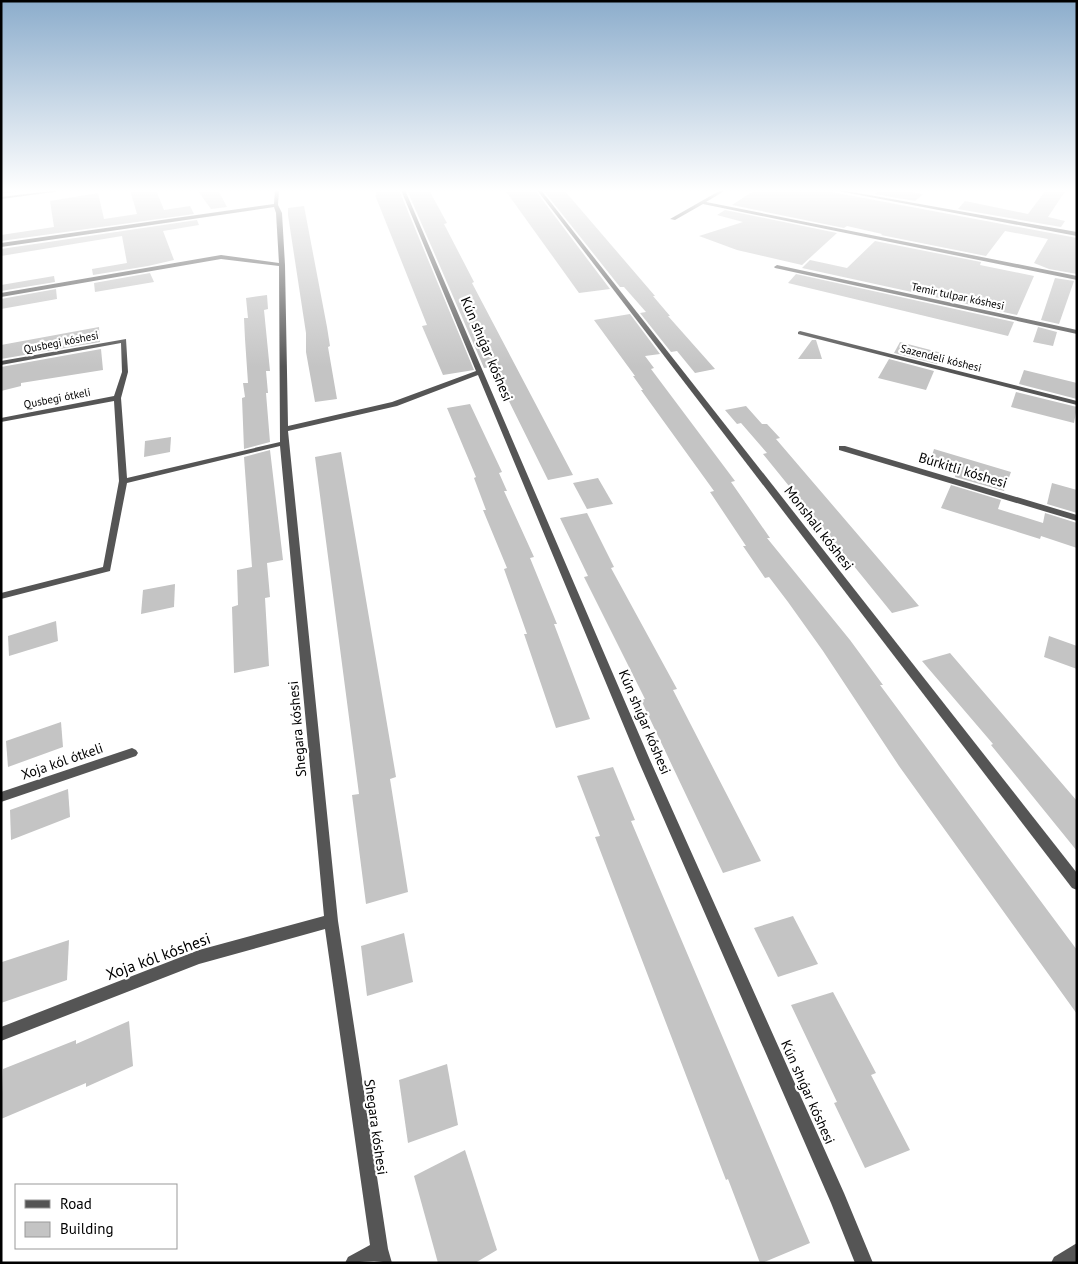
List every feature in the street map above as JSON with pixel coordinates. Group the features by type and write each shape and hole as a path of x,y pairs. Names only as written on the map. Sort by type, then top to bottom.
{"street":[{"name":"Shegara kóshesi","path":"281,249 284,443 330,921 381,1256"},
{"name":"Kún shıǵar kóshesi","path":"428,249 644,760 838,1199 864,1263"},
{"name":"Monshalı kóshesi","path":"585,249 1077,884"},
{"path":"933,249 1077,278"},
{"path":"1,295 221,256 282,265"},
{"name":"Temir tulpar kóshesi","path":"777,267 1077,332"},
{"name":"Sazendeli kóshesi","path":"800,333 1077,403"},
{"name":"Qusbegi kóshesi","path":"1,363 124,340 125,372 117,398"},
{"path":"285,429 394,404 481,372"},
{"path":"1,596 106,569 122,481 117,398"},
{"name":"Qusbegi ótkeli","path":"1,420 117,398"},
{"path":"122,481 284,443"},
{"name":"Búrkitli kóshesi","path":"842,448 1077,518"},
{"name":"Xoja kól ótkeli","path":"1,797 132,753"},
{"name":"Xoja kól kóshesi","path":"1,1034 199,957 330,921"},
{"path":"1060,1263 1077,1252"},
{"path":"354,1263 381,1256"}],"building":[{"path":"1,249 43,249 1,256"},
{"path":"124,249 170,249 174,260 93,275 92,269 127,263"},
{"path":"293,249 312,249 327,327 330,346 328,347 337,399 315,402 306,352 306,333"},
{"path":"397,249 424,249 474,370 443,375 422,326 427,325"},
{"path":"433,249 457,249 474,282 472,283 573,475 548,480 492,367 484,368"},
{"path":"547,249 580,249 610,289 579,293"},
{"path":"590,249 615,249 655,296 653,296 670,316 668,316 715,369 695,373 677,351 671,352 640,313 646,312 624,287 620,287"},
{"path":"734,249 820,249 802,265"},
{"path":"867,249 915,249 981,262 980,265 1034,276 1017,315 802,268 810,260 847,268"},
{"path":"951,249 991,249 986,256"},
{"path":"1042,249 1077,249 1077,274 1049,269 1034,263"},
{"path":"150,273 154,282 95,292 94,283"},
{"path":"796,274 1014,322 1008,336 788,283"},
{"path":"54,276 55,282 1,291 1,285"},
{"path":"1055,278 1074,281 1059,324 1041,320"},
{"path":"56,289 57,299 1,309 1,299"},
{"path":"267,295 268,309 264,310 270,371 266,371 268,393 266,393 270,442 244,449 242,398 245,397 243,383 248,383 244,318 248,318 246,298"},
{"path":"630,314 660,354 645,356 654,368 651,369 735,481 731,482 770,538 767,538 850,640 883,685 880,685 1077,950 1077,1014 899,766 823,651 788,602 769,577 765,578 710,492 714,491 641,390 643,390 633,376 635,376 594,320"},
{"path":"99,327 100,342 1,359 1,345"},
{"path":"1038,327 1057,332 1053,346 1033,342"},
{"path":"812,340 816,340 822,359 798,359"},
{"path":"900,342 942,353 937,364 894,353"},
{"path":"101,349 103,370 21,383 21,386 1,391 1,367"},
{"path":"889,359 934,371 926,390 878,378"},
{"path":"1024,370 1077,383 1077,399 1019,384"},
{"path":"1016,392 1077,407 1074,423 1011,407"},
{"path":"470,404 502,472 499,473 507,491 504,491 534,557 530,558 557,624 554,624 590,719 556,728 524,634 527,634 504,569 507,568 483,510 486,510 474,478 476,477 447,408"},
{"path":"746,406 762,424 767,424 780,438 776,439 919,606 892,613 763,454 767,453 741,423 737,424 725,410"},
{"path":"171,437 170,452 144,457 145,441"},
{"path":"934,449 1011,472 1004,491 955,477 957,470 930,462"},
{"path":"270,450 283,560 267,563 270,597 265,598 269,666 234,673 232,607 238,605 237,570 252,567 244,457"},
{"path":"341,452 396,777 390,779 408,892 366,904 352,795 359,794 315,457"},
{"path":"598,478 613,504 587,509 573,483"},
{"path":"1052,483 1077,490 1077,513 1047,504"},
{"path":"951,485 1001,500 998,509 1043,523 1045,513 1077,523 1077,548 1041,536 1040,539 941,508"},
{"path":"587,513 614,567 611,568 677,689 673,690 761,861 723,873 641,700 645,699 584,577 588,576 560,518"},
{"path":"175,584 174,607 141,614 143,590"},
{"path":"56,621 58,641 9,656 8,636"},
{"path":"1049,636 1077,646 1077,669 1044,657"},
{"path":"950,653 1077,801 1077,851 991,745 993,744 922,661"},
{"path":"61,722 63,747 8,767 6,741"},
{"path":"613,767 635,820 631,821 810,1243 762,1263 760,1263 728,1179 726,1180 595,837 600,836 577,776"},
{"path":"68,789 70,817 11,840 10,810"},
{"path":"793,916 818,964 778,977 754,928"},
{"path":"404,933 413,982 367,996 361,946"},
{"path":"69,940 67,980 1,1003 2,962"},
{"path":"833,992 876,1073 871,1075 910,1150 865,1168 834,1103 837,1102 791,1005"},
{"path":"129,1021 133,1066 86,1087 86,1083 1,1119 3,1069 76,1040 76,1044"},
{"path":"447,1064 458,1125 408,1143 399,1080"},
{"path":"465,1150 497,1250 475,1263 438,1263 414,1176"}]}
